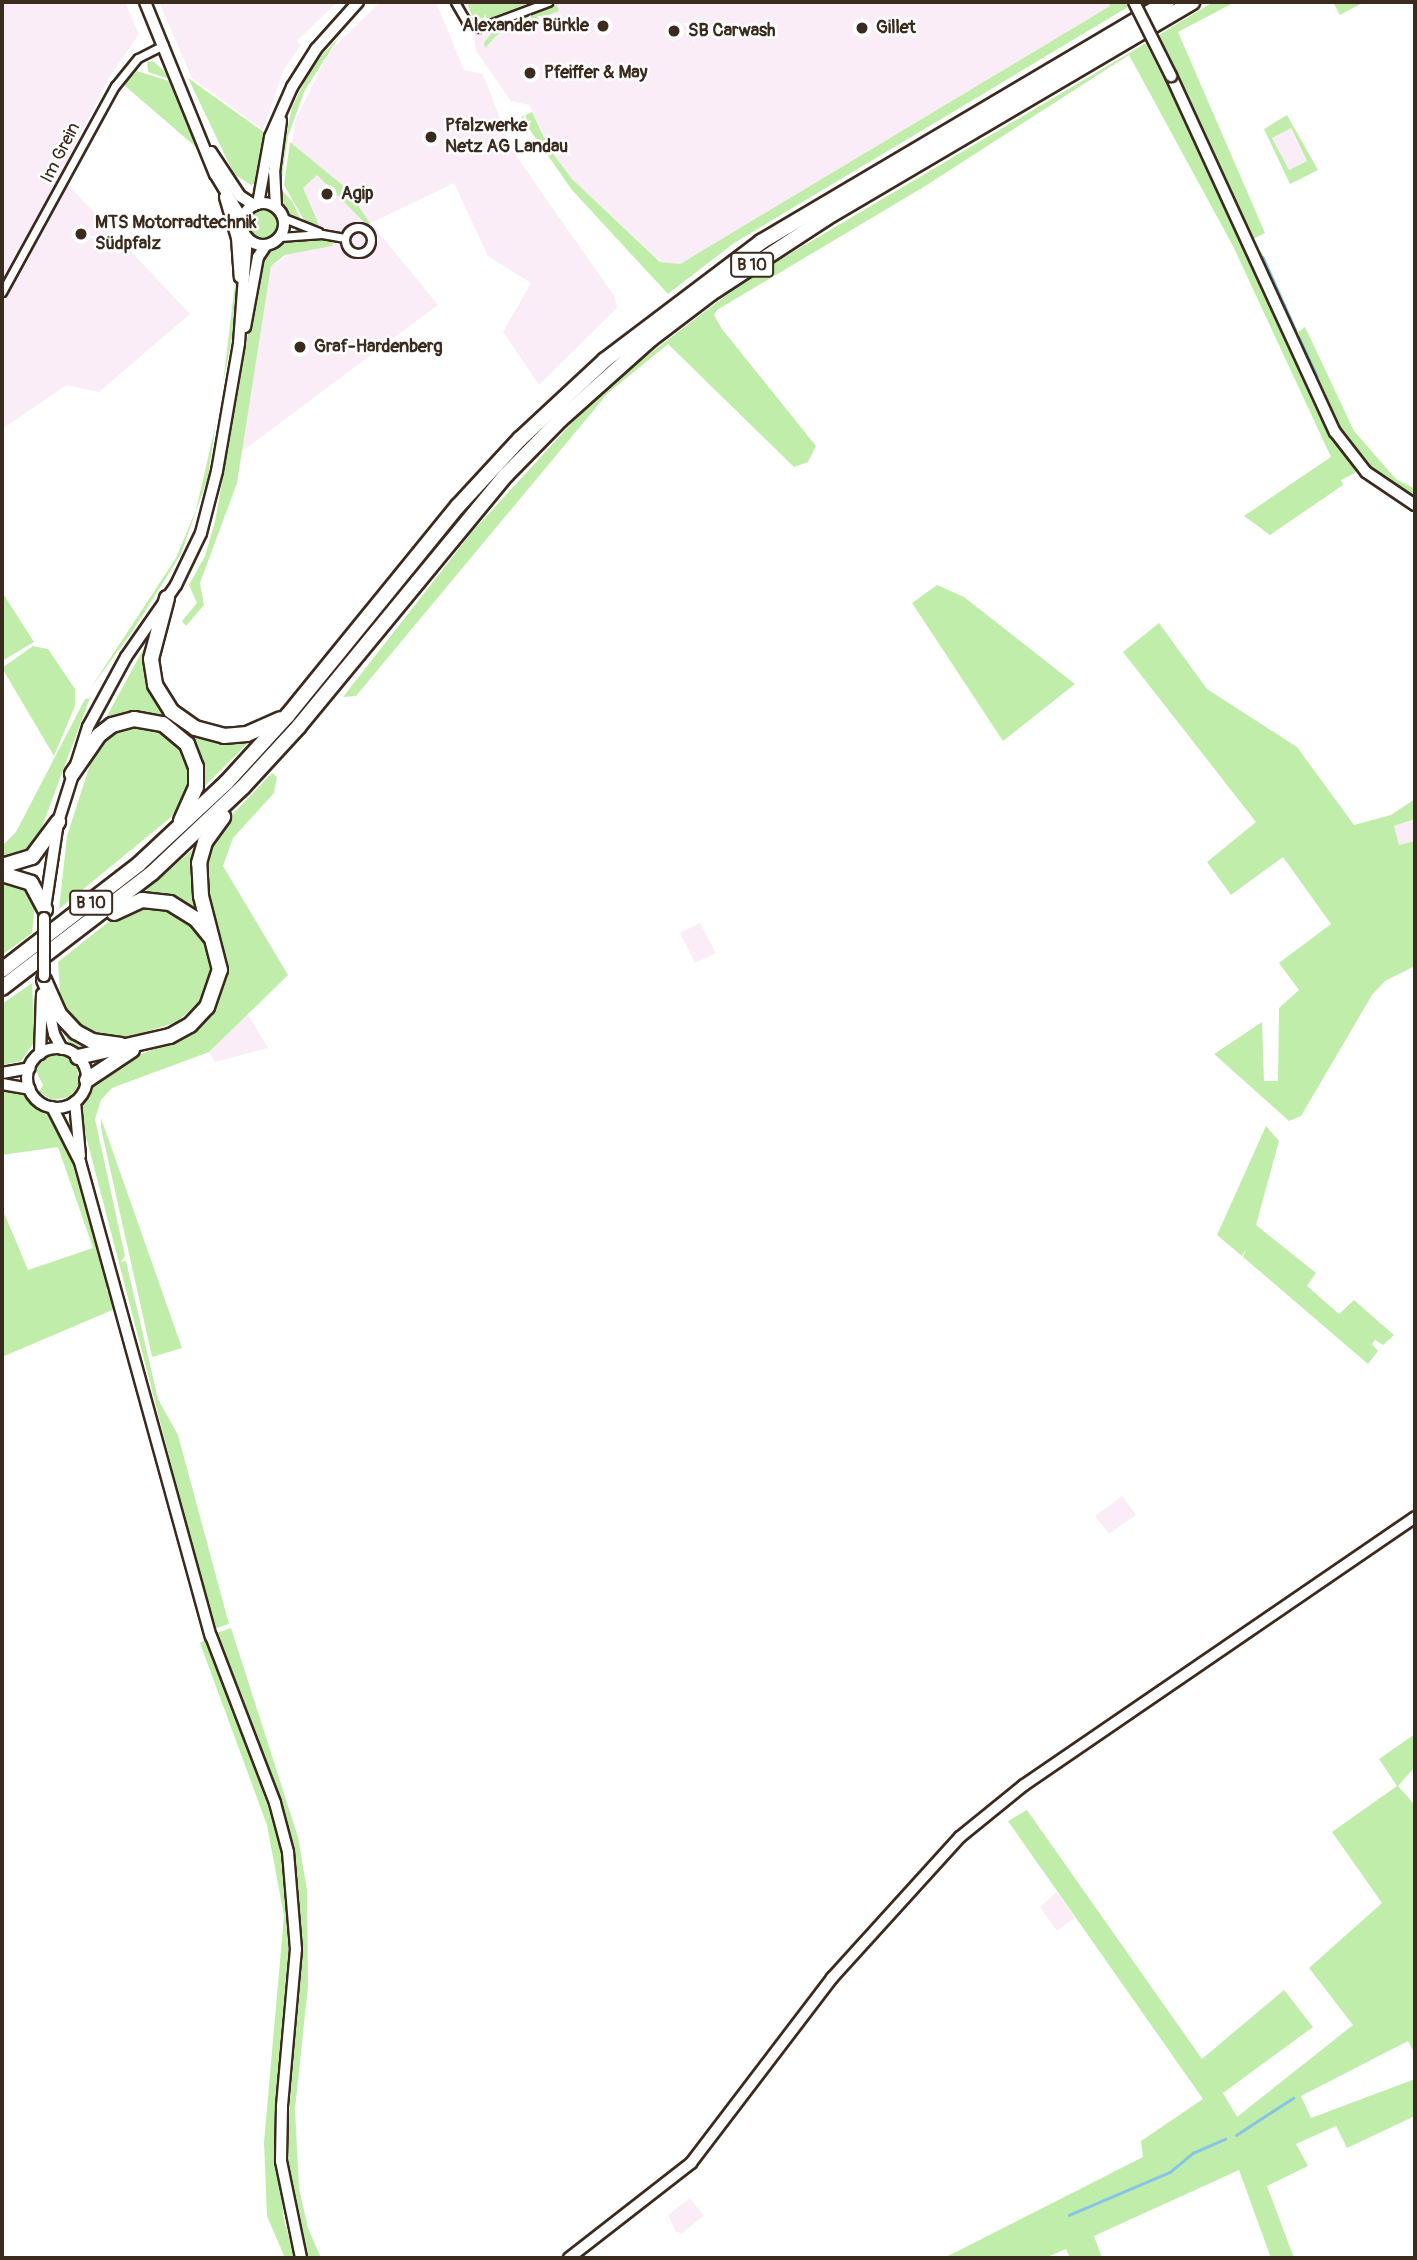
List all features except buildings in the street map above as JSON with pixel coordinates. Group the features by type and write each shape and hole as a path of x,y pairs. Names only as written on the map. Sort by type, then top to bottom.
{"highway":[{"name":"B 10","path":"2,970 176,831 288,715 492,469 578,383 631,338 761,242 1167,2"},
{"name":"B 10","path":"2,988 152,873 243,787 299,726 506,475 651,339 710,294 826,218 1192,2"},
{"path":"167,598 150,659 155,685 171,711 195,728 225,736 258,730 288,715"},
{"path":"72,774 99,735 112,725 144,719 171,729 190,751 197,777 176,831"},
{"path":"78,1057 136,1047 184,1029 204,1012 220,976 199,884 199,863 209,834 243,787"},
{"path":"2,866 32,857 58,822"},
{"path":"2,874 31,883 44,914"},
{"path":"76,933 130,904 149,900 188,912 214,942"},
{"path":"44,978 59,1014 76,1032 92,1041 136,1047"},
{"path":"87,1080 136,1047"}],"main road":[{"path":"145,2 222,189 239,256 239,343"},
{"path":"243,220 256,204 270,137 282,111 316,48 358,2"},
{"path":"1134,2 1171,76 1335,432 1366,472 1415,505"},
{"path":"239,343 249,316 259,253 265,245 280,237 284,219 276,207 273,184 282,111"},
{"path":"205,143 240,196 256,204 276,207"},
{"path":"80,1162 52,1107 36,1099 30,1089 30,1068 40,1054 44,914 58,822 72,774 103,695 167,598 201,533 217,471 239,343 247,237 243,220 222,189"},
{"path":"247,237 265,245"},
{"path":"44,978 51,1023 61,1049"},
{"path":"40,1054 61,1049 78,1057 87,1080 75,1102 80,1162 208,1626 288,1852 296,1949 282,2107 281,2161 300,2258"},
{"path":"2,1073 30,1068"},
{"path":"2,1084 30,1089"},
{"path":"52,1107 75,1102"},
{"path":"569,2258 691,2163 832,1978 960,1837 1024,1785 1415,1517"}],"street":[{"path":"454,2 473,27 492,25 548,2"},
{"name":"Im Grein","path":"2,292 114,86 138,58 164,45"},
{"path":"284,219 322,234"},
{"path":"280,237 322,234 345,237"}],"shaded area":[{"path":"2,2 125,2 139,34 107,81 60,176 190,314 99,392 67,385 2,429"},
{"path":"159,2 337,2 297,41 301,45 283,71 263,130 192,78"},
{"path":"380,2 436,2 464,70 483,74 512,150 615,297 617,308 539,385 503,332 531,283 488,256 454,183 371,223 438,305 240,453 271,266 304,245 305,216 284,185 296,119 329,52"},
{"path":"531,2 1108,2 1110,6 680,264 661,262 572,179 549,148 529,105 511,101 476,51 472,16 487,20"},
{"path":"1290,128 1307,161 1288,171 1272,138"},
{"path":"1415,819 1415,841 1399,845 1393,826"},
{"path":"700,923 716,953 695,963 680,933"},
{"path":"247,1013 268,1048 215,1062 209,1052"},
{"path":"1122,1496 1136,1515 1109,1534 1095,1516"},
{"path":"1057,1892 1075,1918 1057,1931 1040,1907"},
{"path":"690,2198 704,2216 682,2233 676,2232 668,2215"}],"green space":[{"path":"467,2 531,2 486,20 472,16"},
{"path":"1108,2 1125,2 1128,7 734,243 668,294 572,190 521,117 532,112 549,148 572,179 660,262 680,264 1110,6"},
{"path":"1213,2 1235,2 1178,32 1265,233 1253,239 1159,35"},
{"path":"1333,2 1364,2 1340,15"},
{"path":"557,5 559,11 499,33 485,48 484,43 493,31"},
{"path":"339,37 305,90 288,136 281,184 276,183 292,107 313,65"},
{"path":"1146,43 1215,182 1316,408 1356,468 1355,473 1341,480 1343,485 1270,535 1244,516 1331,457 1233,246 1129,55 922,188 717,310 714,315 722,329 816,446 808,462 794,467 668,344 608,393 356,696 343,697 472,532 603,389 749,278"},
{"path":"153,61 169,79 148,72 147,62"},
{"path":"137,71 169,81 197,148 124,85"},
{"path":"188,78 268,135 261,181 251,185 234,174"},
{"path":"1287,115 1318,170 1290,184 1264,129","holes":["1291,128 1307,161 1289,170 1272,138"]},
{"path":"290,142 346,188 370,223 368,226 317,175 303,188 319,225 305,222 284,185"},
{"path":"216,186 229,215 237,263 232,338 223,383 236,275 232,236"},
{"path":"278,186 292,201 302,222 288,216"},
{"path":"264,207 275,212 280,223 275,234 264,239 253,234 248,223 253,212"},
{"path":"299,236 334,240 332,246 285,255 271,266 237,483 200,583 204,605 186,626 182,621 197,603 189,585 205,556 215,522 261,260 267,248"},
{"path":"1261,251 1298,332 1305,327 1354,431 1396,479 1415,489 1415,499 1383,480 1339,430 1258,253"},
{"path":"216,423 208,477 181,554 132,632 90,689 176,558 196,510"},
{"path":"937,585 964,597 1075,684 1003,741 912,603"},
{"path":"2,592 34,642 2,661"},
{"path":"1159,623 1207,689 1297,747 1354,825 1391,815 1415,799 1415,819 1394,826 1399,845 1415,841 1415,966 1385,981 1372,995 1301,1116 1289,1121 1214,1054 1262,1022 1264,1081 1278,1081 1279,1008 1299,990 1279,963 1331,924 1283,857 1231,895 1207,862 1256,822 1123,652"},
{"path":"33,646 48,649 75,689 75,706 54,756 2,668"},
{"path":"145,646 147,668 196,735 221,741 252,739 202,789 201,761 174,725 101,727"},
{"path":"90,698 36,843 31,850 2,860 2,846 16,832 85,699"},
{"path":"147,723 177,738 190,764 185,798 170,818 59,909 67,836 96,746 111,730"},
{"path":"272,773 277,777 274,793 233,838 223,866 288,975 209,1052 112,1088 101,1100 95,1119 125,1256 121,1262 126,1261 158,1399 178,1435 229,1624 214,1629 80,1113 96,1079 134,1057 190,1035 214,1012 227,965 203,883 206,852 226,821"},
{"path":"199,844 203,917 142,895 143,893"},
{"path":"2,881 28,887 35,904 32,933 2,955"},
{"path":"160,906 184,915 207,941 211,978 199,1002 177,1022 127,1038 94,1035 78,1027 61,1004 58,962 112,919 134,907"},
{"path":"32,983 35,1041 21,1061 2,1065 2,1004"},
{"path":"54,1015 103,1047 82,1050 69,1043"},
{"path":"64,1055 77,1064 79,1085 69,1097 52,1100 39,1092 43,1085 35,1069 48,1056"},
{"path":"2,1087 25,1093 35,1105 53,1114 62,1131 110,1286 106,1289 117,1308 2,1357 2,1208 28,1270 93,1248 58,1147 2,1155"},
{"path":"101,1118 182,1348 152,1357 101,1128"},
{"path":"1266,1126 1279,1141 1256,1225 1316,1273 1307,1286 1339,1314 1354,1300 1394,1335 1383,1345 1375,1340 1372,1344 1378,1351 1368,1364 1243,1257 1246,1249 1242,1256 1217,1235"},
{"path":"231,1628 298,1837 307,1890 308,1986 295,2109 299,2188 308,2228 321,2258 307,2258 286,2151 302,1942 291,1841 216,1633"},
{"path":"207,1639 280,1840 287,1884 289,1975 275,2135 284,2220 295,2258 285,2258 267,2216 264,2142 284,1916 267,1825 200,1643"},
{"path":"1415,1734 1415,1767 1398,1786 1415,1805 1415,2054 1408,2041 1301,2096 1311,2118 1415,2079 1415,2116 1347,2148 1336,2126 1296,2144 1308,2166 1267,2186 1294,2258 1271,2258 1239,2170 1094,2236 1102,2258 1070,2258 1066,2249 1045,2258 944,2258 1143,2157 1141,2141 1203,2099 1008,1821 1027,1810 1202,2059 1284,1990 1313,2027 1223,2093 1237,2117 1353,2025 1309,1968 1382,1903 1332,1832 1397,1786 1379,1759"}],"waterway":[{"path":"1263,257 1295,329"},
{"path":"1299,337 1317,376"},
{"path":"1236,2135 1293,2098"},
{"path":"1069,2215 1170,2172 1193,2153 1225,2139"}],"place":[{"name":"Alexander Bürkle","path":"603,26"},
{"name":"Gillet","path":"862,28"},
{"name":"SB Carwash","path":"674,31"},
{"name":"Pfeiffer & May","path":"530,73"},
{"name":"Pfalzwerke Netz AG Landau","path":"431,137"},
{"name":"Agip","path":"327,194"},
{"name":"MTS Motorradtechnik Südpfalz","path":"81,234"},
{"name":"Graf-Hardenberg","path":"300,347"}]}
